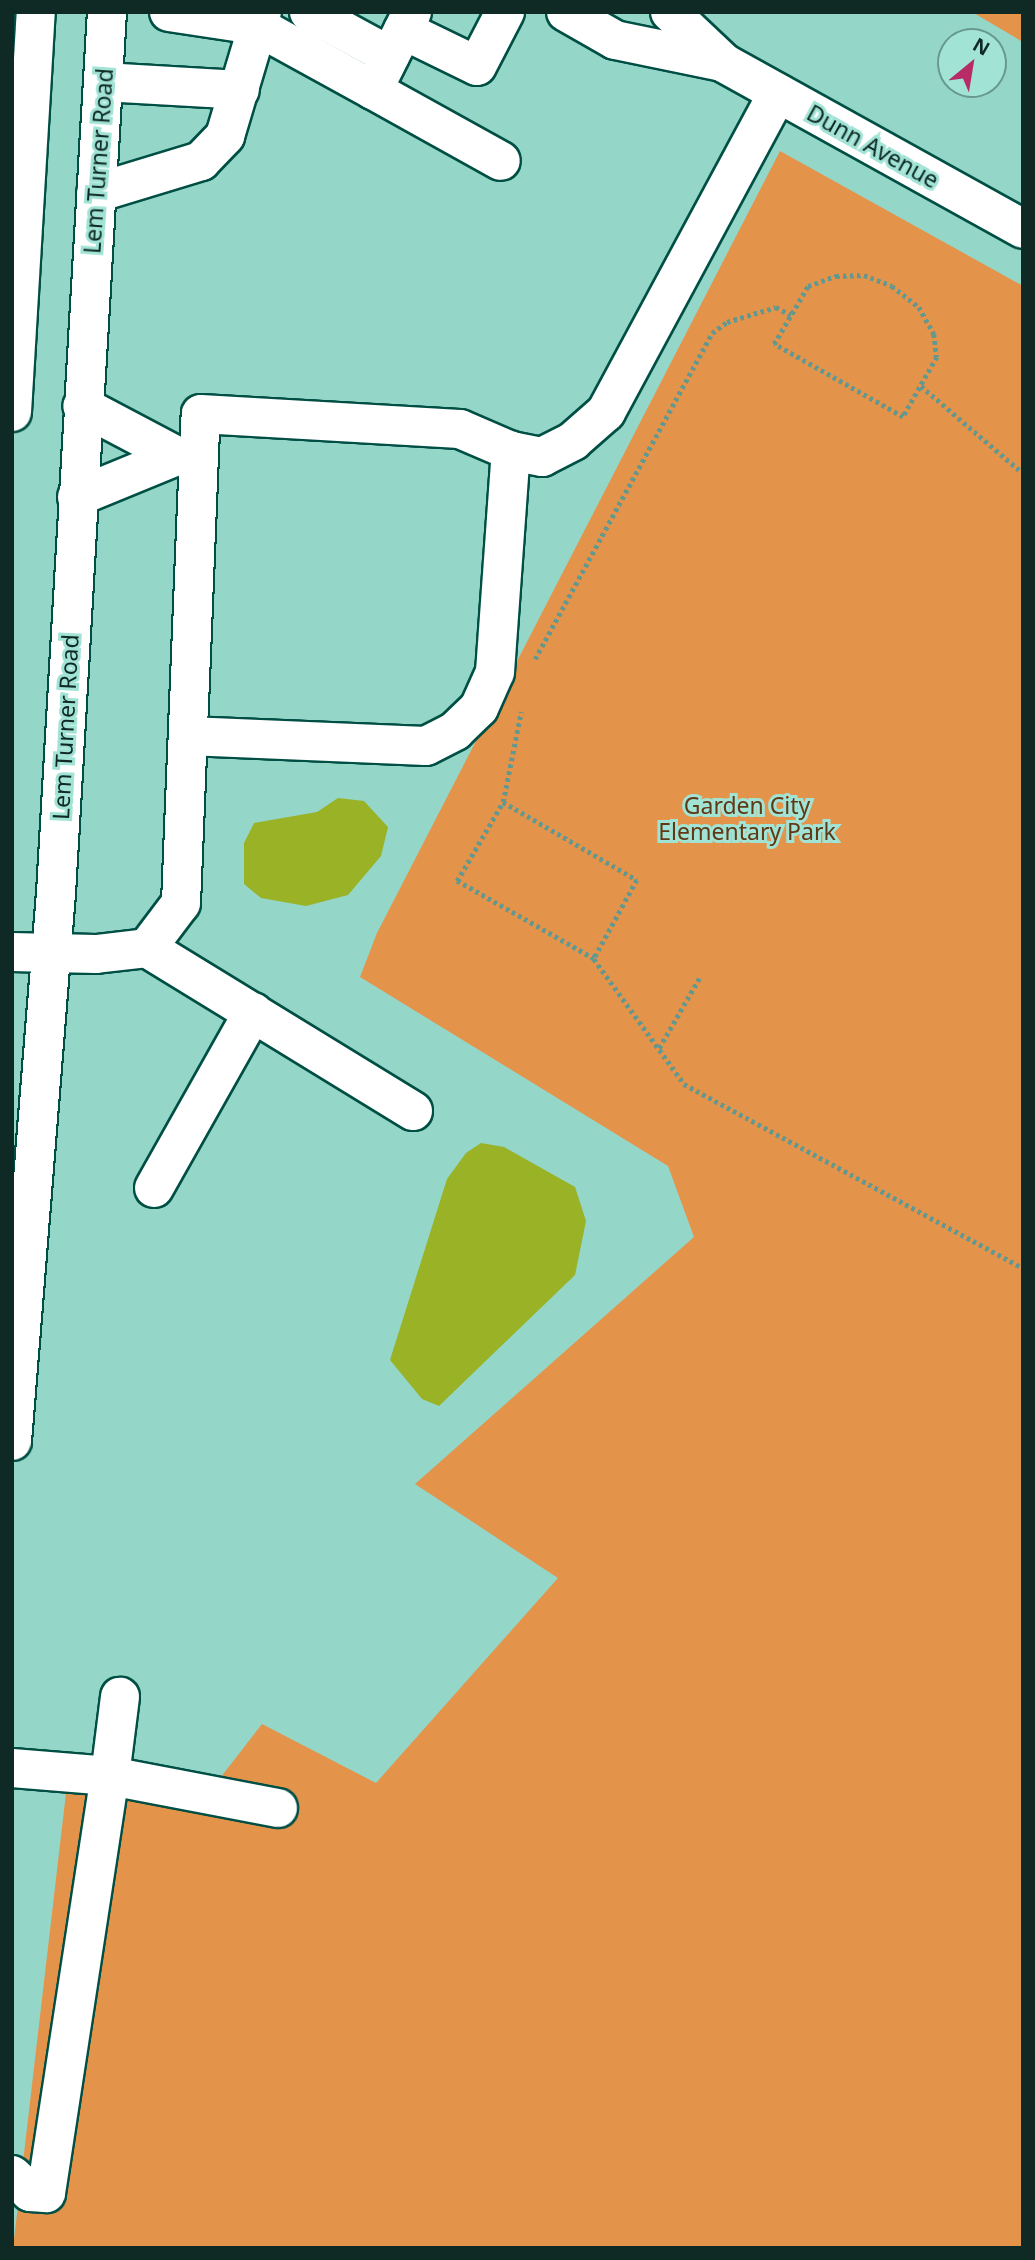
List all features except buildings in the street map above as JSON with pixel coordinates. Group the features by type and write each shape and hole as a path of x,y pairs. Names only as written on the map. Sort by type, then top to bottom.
{"main road":[{"path":"12,412 37,12"},
{"name":"Lem Turner Road","path":"12,1441 51,953 107,12"},
{"path":"169,12 258,19 373,90 501,161"},
{"path":"309,12 402,33 477,66 505,12"},
{"name":"Dunn Avenue","path":"566,12 615,40 724,62"},
{"name":"Dunn Avenue","path":"670,12 724,62 1023,229"},
{"path":"96,193 201,161 225,136 258,19"},
{"path":"373,90 402,33"},
{"path":"103,82 240,90"},
{"path":"147,948 181,903 188,736 188,457 201,414 460,429 511,451 542,457 573,442 606,412 778,93"},
{"path":"82,406 188,457"},
{"path":"188,736 426,746 455,731 479,708 495,672 511,451"},
{"path":"77,497 188,457"},
{"path":"12,952 96,954 147,948 414,1111"},
{"path":"154,1188 253,1012"},
{"path":"18,2192 46,2193 120,1697"},
{"path":"12,1768 110,1776 278,1808"}],"path":[{"path":"864,275 892,286 919,307 934,334 937,357 921,386 903,417 774,344 808,286 836,276 864,275"},
{"path":"533,668 712,333 727,321 776,307 791,315"},
{"path":"921,386 1023,472"},
{"path":"523,703 503,802 457,881 594,959 684,1084 1023,1268"},
{"path":"503,802 637,880 594,959"},
{"path":"659,1048 699,977"}],"green space":[{"path":"972,12 1023,12 1023,42 1007,33 1007,28 999,28"},
{"name":"Garden City Elementary Park","path":"780,151 1023,286 1023,2248 13,2248 68,1776 200,1804 262,1724 376,1783 558,1578 415,1484 694,1237 668,1166 360,977 377,933"}],"shaded area":[{"path":"338,798 364,801 388,827 381,856 348,895 306,906 261,898 244,884 244,843 254,823 317,812"},
{"path":"481,1143 504,1147 575,1187 586,1221 575,1275 439,1406 422,1399 390,1360 447,1179 466,1153"}]}
